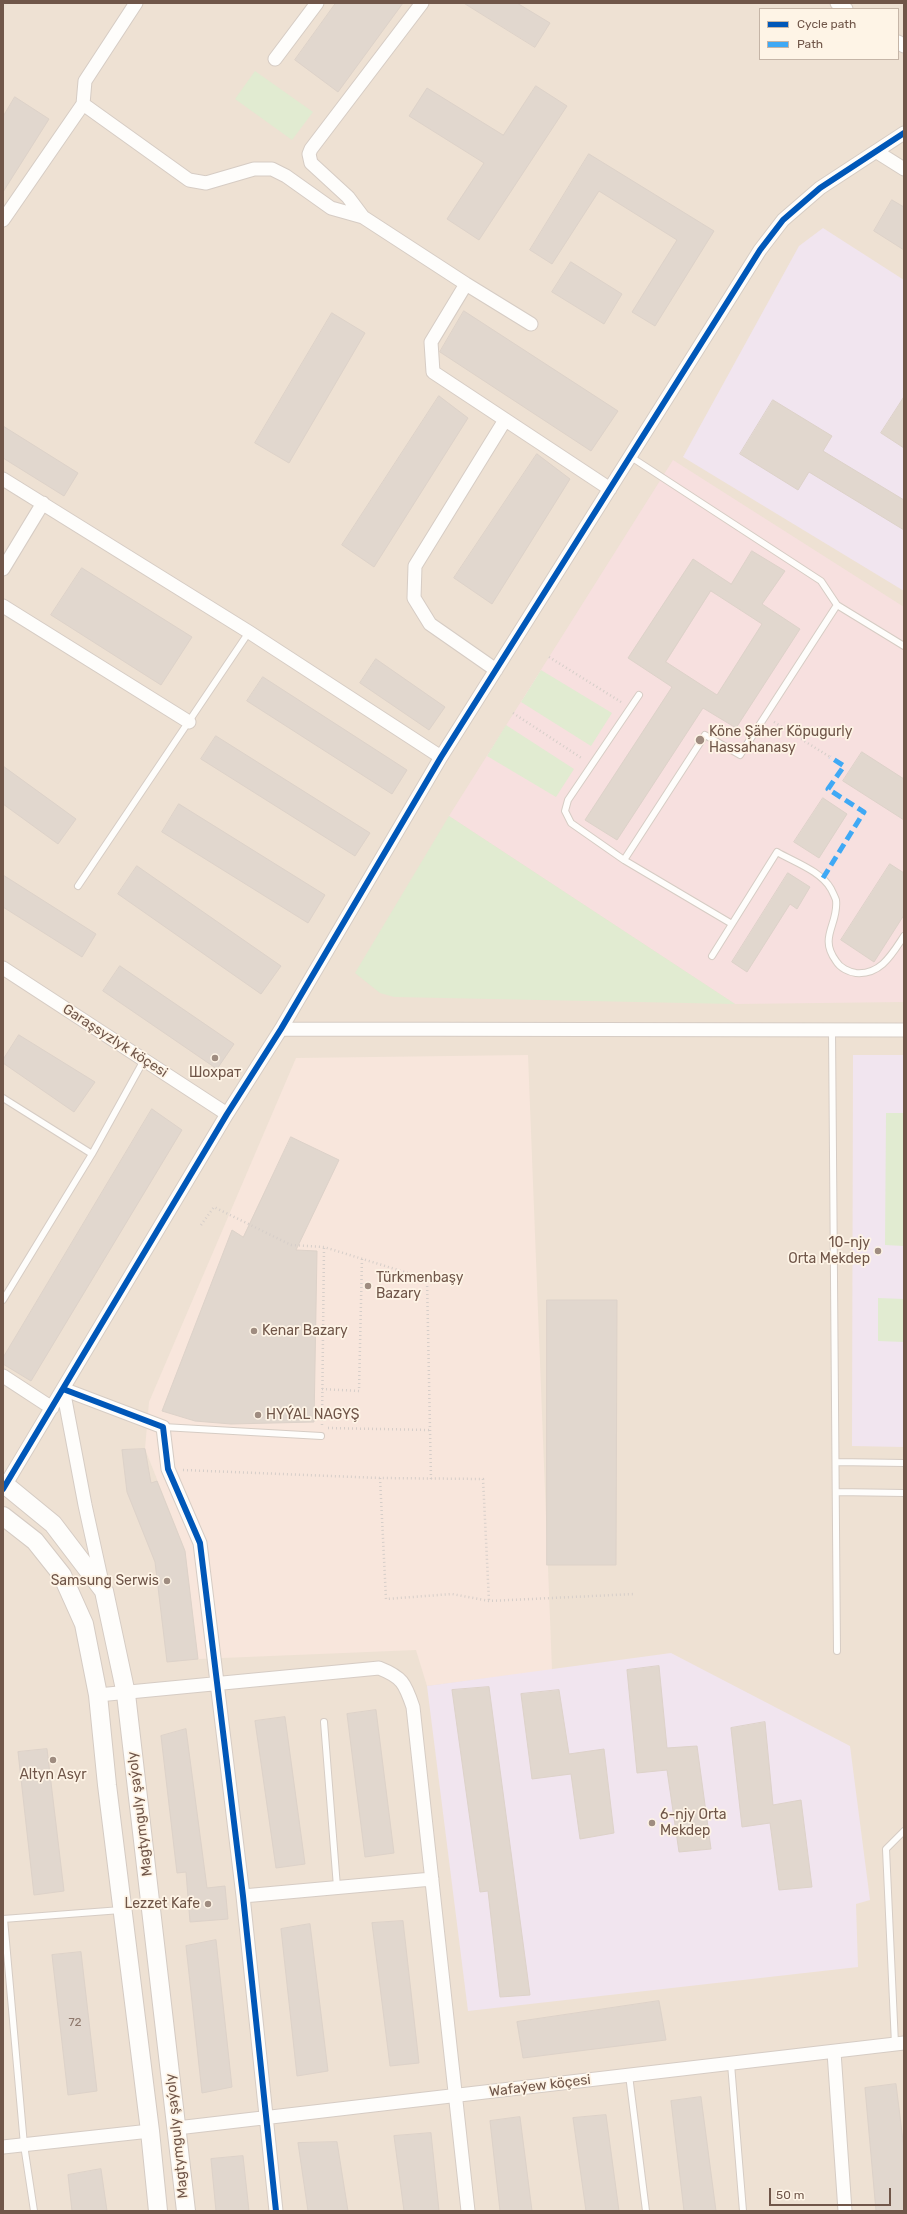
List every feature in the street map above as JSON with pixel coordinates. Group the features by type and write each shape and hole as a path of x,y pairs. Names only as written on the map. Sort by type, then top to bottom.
{"street":[{"path":"3,220 83,104 84,81 136,3"},
{"path":"275,59 317,3"},
{"path":"422,3 311,149 309,154 311,163 348,197 364,217 466,284 531,324"},
{"path":"83,104 189,180 206,183 254,169 272,170 286,176 331,208 364,217"},
{"path":"4,1486 227,1114 281,1029 442,757 760,250 783,220 820,188 904,133"},
{"path":"877,152 904,169"},
{"path":"466,284 431,342 433,372 610,489"},
{"path":"496,670 430,624 414,598 415,566 505,420"},
{"path":"3,479 249,632 442,757"},
{"path":"3,569 43,503"},
{"path":"3,606 189,722"},
{"name":"Garaşsyzlyk köçesi","path":"3,968 227,1114"},
{"path":"281,1029 904,1030"},
{"path":"3,1376 52,1408"},
{"path":"63,1389 163,1427 168,1470 200,1543 243,1896 276,2211"},
{"path":"63,1389 85,1505 104,1591"},
{"name":"Magtymguly şaýoly","path":"4,1486 53,1524 104,1591 126,1694 186,2211"},
{"name":"Magtymguly şaýoly","path":"3,1516 34,1541 62,1575 84,1624 98,1695 122,1910 150,2131 158,2211"},
{"path":"98,1695 126,1694 218,1683 379,1668 395,1674 406,1688 413,1707 468,2211"},
{"path":"243,1896 432,1879"},
{"name":"Wafaýew köçesi","path":"177,2128 899,2044"},
{"path":"834,2052 845,2211"},
{"path":"3,2147 150,2131"}],"lane":[{"path":"631,457 821,581 837,606 904,646"},
{"path":"624,860 705,735 740,755 837,606"},
{"path":"78,886 249,632"},
{"path":"639,695 568,800 564,811 571,823 624,860 732,924"},
{"path":"712,956 777,852 823,878 836,899 836,907 828,937 828,947 837,964 845,969 864,973 873,971 888,959 904,936"},
{"path":"832,1030 837,1651"},
{"path":"3,1300 92,1154 144,1060"},
{"path":"3,1098 92,1154"},
{"path":"163,1427 321,1436"},
{"path":"836,1462 904,1463"},
{"path":"836,1492 904,1493"},
{"path":"324,1722 337,1888"},
{"path":"899,2044 886,1849 904,1831"},
{"path":"34,2211 24,2145 4,1919 122,1910"},
{"path":"731,2064 744,2211"},
{"path":"629,2075 646,2211"}],"path":[{"path":"549,657 630,708"},
{"path":"513,713 592,765"},
{"path":"765,716 830,757"},
{"path":"201,1225 214,1208 291,1245 324,1247 427,1280 431,1479"},
{"path":"324,1247 322,1428 430,1430"},
{"path":"322,1389 359,1391 362,1258"},
{"path":"168,1470 380,1478 483,1479 489,1601"},
{"path":"380,1478 386,1599 452,1594 489,1601 635,1594"}],"shaded area":[{"path":"3,3 904,3 904,2211 3,2211"},
{"path":"823,228 904,280 904,591 683,457 799,246"},
{"name":"Köne Şäher Köpugurly Hassahanasy","path":"673,460 904,607 904,1002 735,1004 449,816"},
{"name":"Türkmenbaşy Bazary","path":"528,1055 552,1670 427,1686 416,1650 198,1659 185,1550 145,1449 149,1402 296,1058"},
{"name":"10-njy Orta Mekdep","path":"853,1055 904,1055 904,1447 852,1446"},
{"name":"6-njy Orta Mekdep","path":"671,1653 850,1746 870,1900 856,1904 858,1967 468,2011 427,1686"}],"green space":[{"path":"255,71 313,112 292,140 235,99"},
{"path":"541,670 612,713 591,746 521,702"},
{"path":"506,725 574,769 556,797 487,756"},
{"path":"449,816 735,1004 394,997 380,993 355,973"},
{"path":"886,1113 904,1113 904,1246 885,1245"},
{"path":"878,1298 904,1299 904,1342 878,1341"}],"building":[{"path":"336,3 403,3 338,92 295,60"},
{"path":"464,3 517,3 550,23 535,47"},
{"path":"536,86 567,106 479,240 447,219 484,163 409,116 427,88 503,135"},
{"path":"15,97 49,119 3,192 3,117"},
{"path":"589,154 714,231 655,326 632,312 677,240 599,191 552,264 530,250"},
{"path":"892,200 904,207 904,250 874,231"},
{"path":"571,262 622,294 604,324 552,292"},
{"path":"464,311 618,411 591,451 440,352"},
{"path":"332,313 365,333 289,463 255,443"},
{"path":"439,396 468,418 374,567 342,545"},
{"path":"904,397 904,448 881,433"},
{"path":"773,400 832,436 823,451 904,500 904,530 809,472 798,490 740,454"},
{"path":"3,426 78,473 64,496 3,458"},
{"path":"537,454 570,479 492,604 454,578"},
{"path":"752,551 785,571 762,604 800,629 736,728 703,708 617,840 585,820 672,687 628,658 693,559 731,584","holes":["711,591 762,624 717,695 666,662"]},
{"path":"82,568 192,637 161,685 51,615"},
{"path":"376,659 445,707 429,730 360,683"},
{"path":"263,677 407,770 392,794 247,701"},
{"path":"216,736 370,833 355,856 201,759"},
{"path":"862,752 904,779 904,820 843,781"},
{"path":"3,766 76,819 58,844 3,804"},
{"path":"823,798 847,814 819,858 794,842"},
{"path":"179,804 325,895 308,923 162,832"},
{"path":"890,864 904,873 904,915 874,962 841,940"},
{"path":"137,866 281,966 261,994 118,894"},
{"path":"788,873 810,887 797,909 790,904 747,972 732,962"},
{"path":"3,875 96,934 82,957 3,907"},
{"path":"120,966 234,1044 217,1069 103,991"},
{"path":"19,1035 95,1082 74,1112 3,1063 3,1060"},
{"path":"152,1109 182,1130 31,1381 3,1364 3,1358"},
{"name":"Kenar Bazary","path":"291,1137 339,1160 296,1250 317,1251 314,1422 231,1424 195,1421 162,1411 232,1230 243,1237"},
{"path":"547,1300 617,1300 616,1565 547,1565"},
{"path":"145,1449 151,1483 157,1481 185,1551 198,1659 167,1662 155,1562 127,1492 122,1450"},
{"path":"659,1666 667,1748 697,1746 711,1849 679,1852 667,1770 637,1773 627,1670"},
{"path":"489,1687 530,1995 500,1997 488,1891 480,1892 452,1690"},
{"path":"559,1690 569,1754 604,1749 614,1833 580,1839 571,1774 532,1779 521,1694"},
{"path":"376,1710 394,1853 365,1857 347,1714"},
{"path":"285,1717 305,1864 276,1868 255,1721"},
{"path":"765,1722 773,1805 801,1800 812,1887 779,1890 770,1823 742,1827 731,1728"},
{"path":"186,1729 207,1888 225,1886 228,1919 190,1922 186,1872 177,1873 161,1736"},
{"path":"47,1749 64,1891 34,1895 18,1752"},
{"path":"403,1921 419,2063 390,2066 372,1923"},
{"path":"310,1924 328,2071 297,2076 281,1929"},
{"path":"216,1940 232,2087 202,2093 186,1946"},
{"path":"81,1952 97,2091 68,2095 52,1955"},
{"path":"659,2001 666,2040 523,2058 517,2022"},
{"path":"896,2084 904,2149 904,2211 876,2211 865,2088"},
{"path":"701,2097 716,2211 684,2211 671,2101"},
{"path":"606,2115 619,2211 586,2211 573,2118"},
{"path":"520,2117 532,2211 500,2211 490,2121"},
{"path":"431,2133 439,2211 404,2211 394,2136"},
{"path":"337,2142 348,2211 308,2211 298,2143"},
{"path":"243,2156 249,2211 216,2211 211,2159"},
{"path":"101,2169 107,2211 72,2211 68,2175"}],"marked path":[{"path":"823,878 864,812 828,789 844,766 830,757"}],"cycle path":[{"path":"3,1489 227,1114 281,1029 441,757 760,250 783,220 820,188 904,133"},
{"path":"63,1389 163,1427 168,1469 200,1543 243,1896 276,2211"}],"place":[{"name":"Köne Şäher Köpugurly Hassahanasy","path":"700,740"},
{"name":"Шохрат","path":"215,1058"},
{"name":"10-njy Orta Mekdep","path":"878,1251"},
{"name":"Türkmenbaşy Bazary","path":"368,1286"},
{"name":"Kenar Bazary","path":"254,1331"},
{"name":"HYÝAL NAGYŞ","path":"258,1415"},
{"name":"Samsung Serwis","path":"167,1581"},
{"name":"Altyn Asyr","path":"53,1760"},
{"name":"6-njy Orta Mekdep","path":"652,1823"},
{"name":"Lezzet Kafe","path":"208,1904"}]}
